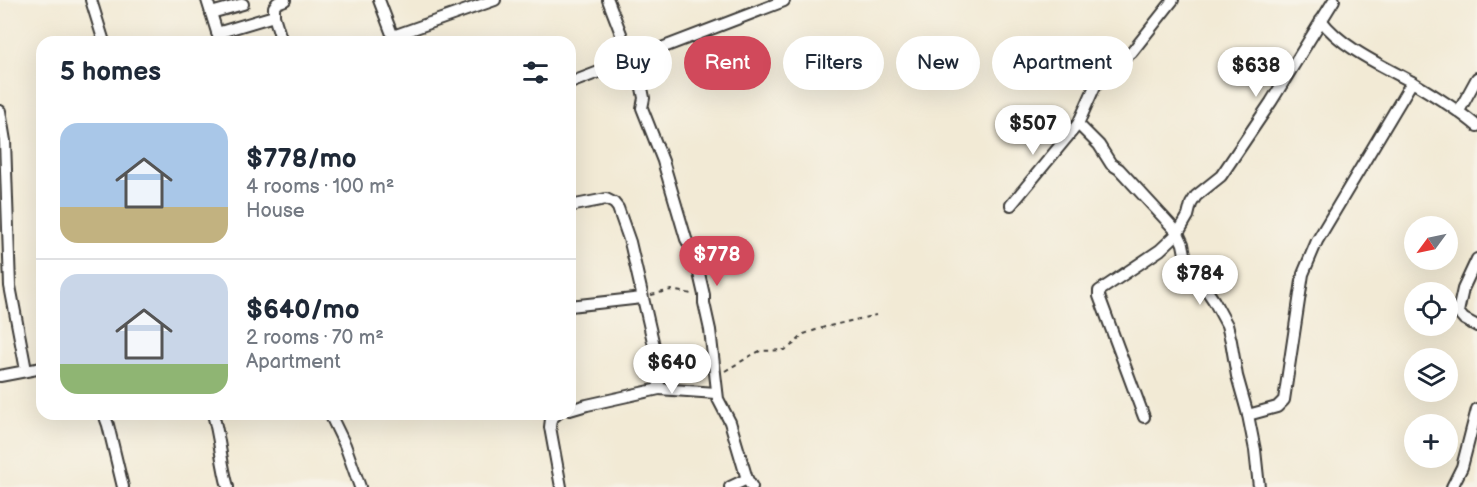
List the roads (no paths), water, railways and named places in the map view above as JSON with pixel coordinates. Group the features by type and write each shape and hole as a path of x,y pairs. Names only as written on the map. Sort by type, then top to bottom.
{"street":[{"path":"91,0 102,36"},
{"path":"207,0 218,36"},
{"path":"280,36 274,16 274,7 285,0"},
{"path":"380,0 393,36"},
{"path":"402,36 495,0"},
{"path":"608,0 622,36"},
{"path":"672,44 783,0"},
{"path":"1011,205 1078,124 1095,86 1108,71 1132,52 1173,0"},
{"path":"1144,417 1099,291 1160,250 1178,233 1196,196 1221,176 1271,102 1334,0"},
{"path":"211,13 242,2 249,23"},
{"path":"220,36 249,23 274,16"},
{"path":"1321,20 1330,32 1375,63 1412,82 1459,111 1477,126"},
{"path":"576,81 594,74"},
{"path":"1459,111 1477,78"},
{"path":"1248,415 1277,407 1284,400 1303,274 1317,242 1412,82"},
{"path":"642,90 642,108 663,161 686,239 695,256 710,330 716,393 730,422 749,483 730,487"},
{"path":"0,111 10,286 26,370"},
{"path":"1078,124 1099,145 1111,164 1119,169 1178,233 1186,259 1227,325 1255,450 1259,487"},
{"path":"576,205 606,199 618,208 630,242 658,363 659,389"},
{"path":"1477,259 1463,289 1458,312 1464,319 1477,326"},
{"path":"576,305 642,298"},
{"path":"0,376 36,369"},
{"path":"576,408 659,389 716,393"},
{"path":"1452,487 1462,467 1477,409"},
{"path":"106,420 123,487"},
{"path":"215,420 228,487"},
{"path":"333,420 360,487"},
{"path":"551,420 550,427 561,487"}]}
